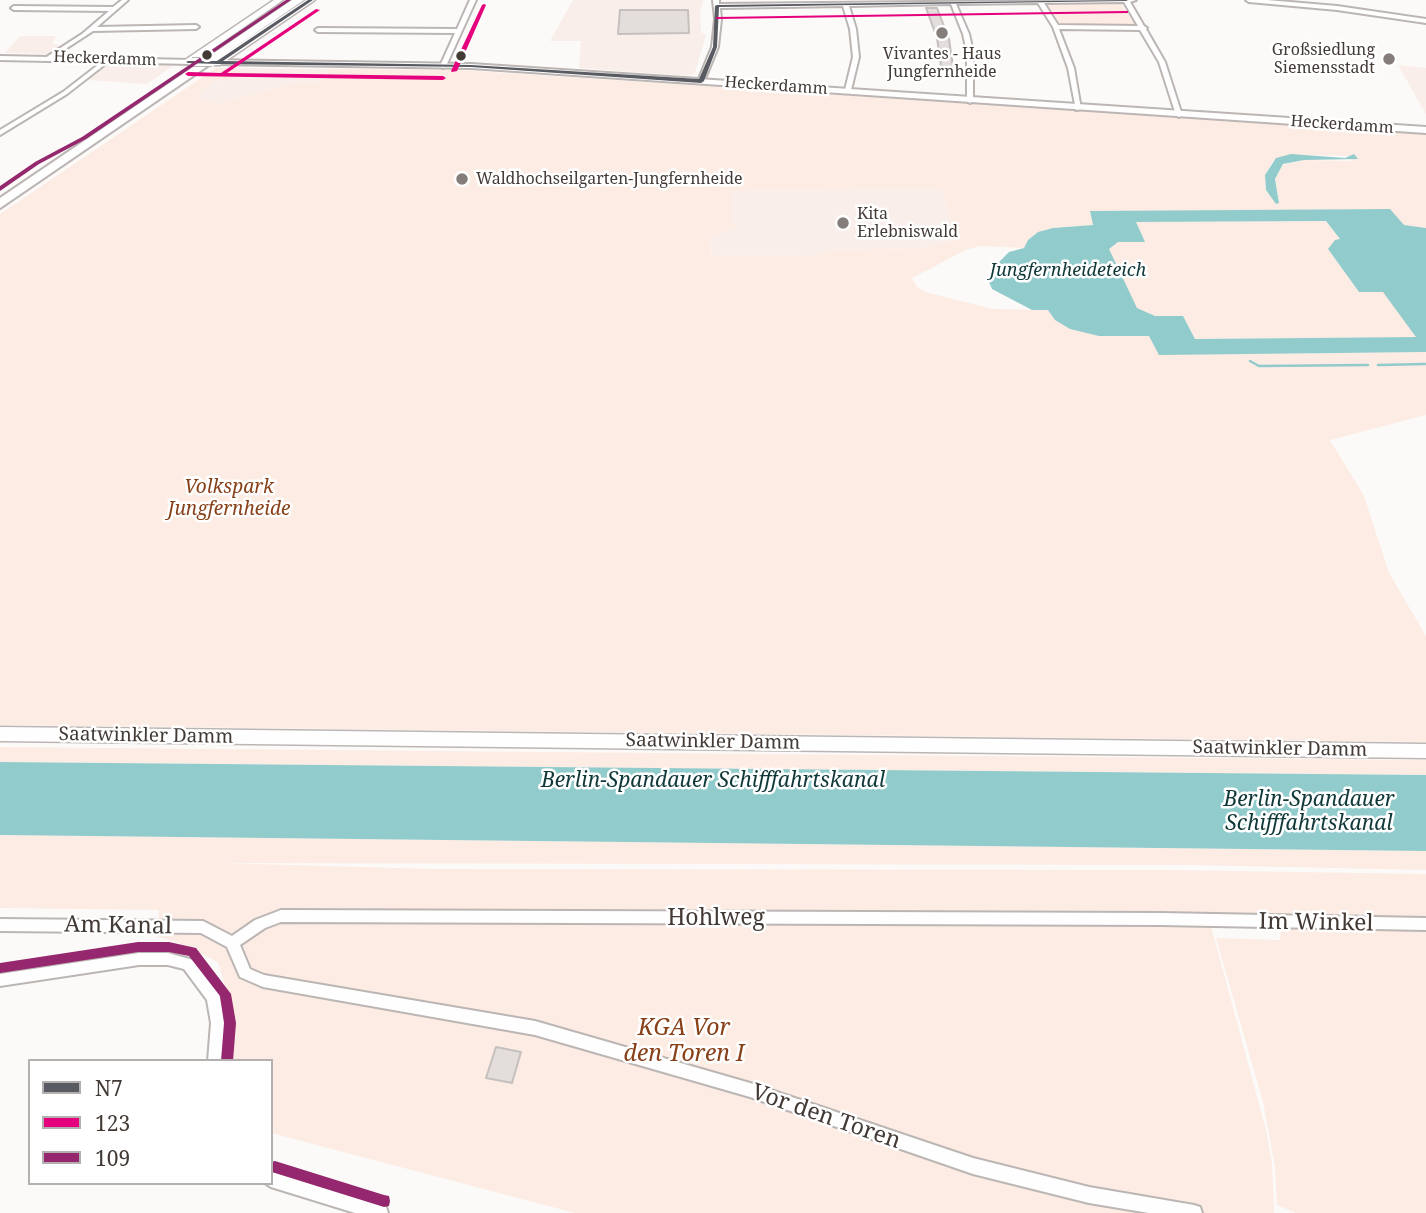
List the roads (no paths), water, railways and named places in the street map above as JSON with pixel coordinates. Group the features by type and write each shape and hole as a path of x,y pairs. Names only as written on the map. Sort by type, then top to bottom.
{"highway":[{"path":"0,204 44,169 291,0"},
{"path":"44,169 299,0"},
{"path":"44,169 48,157 65,144 190,62"},
{"path":"0,192 90,148 214,62"}],"main road":[{"path":"190,62 279,0"},
{"path":"214,62 311,0"},
{"name":"Saatwinkler Damm","path":"0,734 1426,751"}],"street":[{"path":"65,58 90,29 125,0"},
{"path":"443,66 473,0"},
{"path":"1126,0 1162,62 1180,115"},
{"path":"701,81 715,47 718,19 716,3 846,5 1133,0"},
{"path":"1249,0 1337,8 1426,22"},
{"path":"1040,1 1056,27 1071,68 1078,109"},
{"path":"953,3 966,34 970,52 970,101"},
{"path":"846,5 853,29 856,57 848,90"},
{"path":"14,8 114,9"},
{"path":"90,29 196,27"},
{"path":"1056,27 1143,28"},
{"path":"318,30 459,31"},
{"path":"50,58 84,35"},
{"name":"Heckerdamm","path":"0,58 443,66 848,90 1078,109 1426,130"},
{"path":"0,134 65,93 109,59"},
{"name":"Hohlweg","path":"232,943 260,924 281,916 1207,920"},
{"name":"Im Winkel","path":"1207,920 1426,925"},
{"name":"Am Kanal","path":"0,925 203,927 232,943"},
{"name":"Vor den Toren","path":"232,943 246,973 262,981 535,1028 750,1090 973,1167 1089,1195 1194,1213"},
{"path":"0,980 139,959 168,959 188,964 214,999 218,1023 215,1059"},
{"path":"273,1180 380,1213"}],"water":[{"path":"1291,154 1345,158 1354,154 1358,159 1304,160 1283,164 1275,179 1279,203 1276,204 1266,190 1265,175 1276,158"},
{"name":"Jungfernheideteich","path":"1390,209 1404,225 1426,228 1426,352 1159,355 1149,336 1099,336 1070,329 1055,320 1048,310 1032,310 992,289 989,282 991,270 1009,252 1024,248 1028,240 1038,232 1093,225 1090,211","holes":["1326,221 1340,239 1335,240 1328,249 1359,292 1383,292 1416,337 1195,339 1183,316 1155,316 1137,308 1109,249 1118,242 1145,242 1136,222"]},
{"name":"Berlin-Spandauer Schifffahrtskanal","path":"0,762 1426,775 1426,851 0,835"}],"waterway":[{"path":"1250,361 1259,366 1368,365"},
{"path":"1378,365 1426,364"}],"place":[{"name":"Vivantes - Haus Jungfernheide","path":"942,33"},
{"name":"Großsiedlung Siemensstadt","path":"1389,59"},
{"name":"Waldhochseilgarten-Jungfernheide","path":"462,179"},
{"name":"Kita Erlebniswald","path":"843,223"}],"park label":[{"name":"Volkspark Jungfernheide","path":"229,499"},
{"name":"KGA Vor den Toren I","path":"684,1041"}]}
